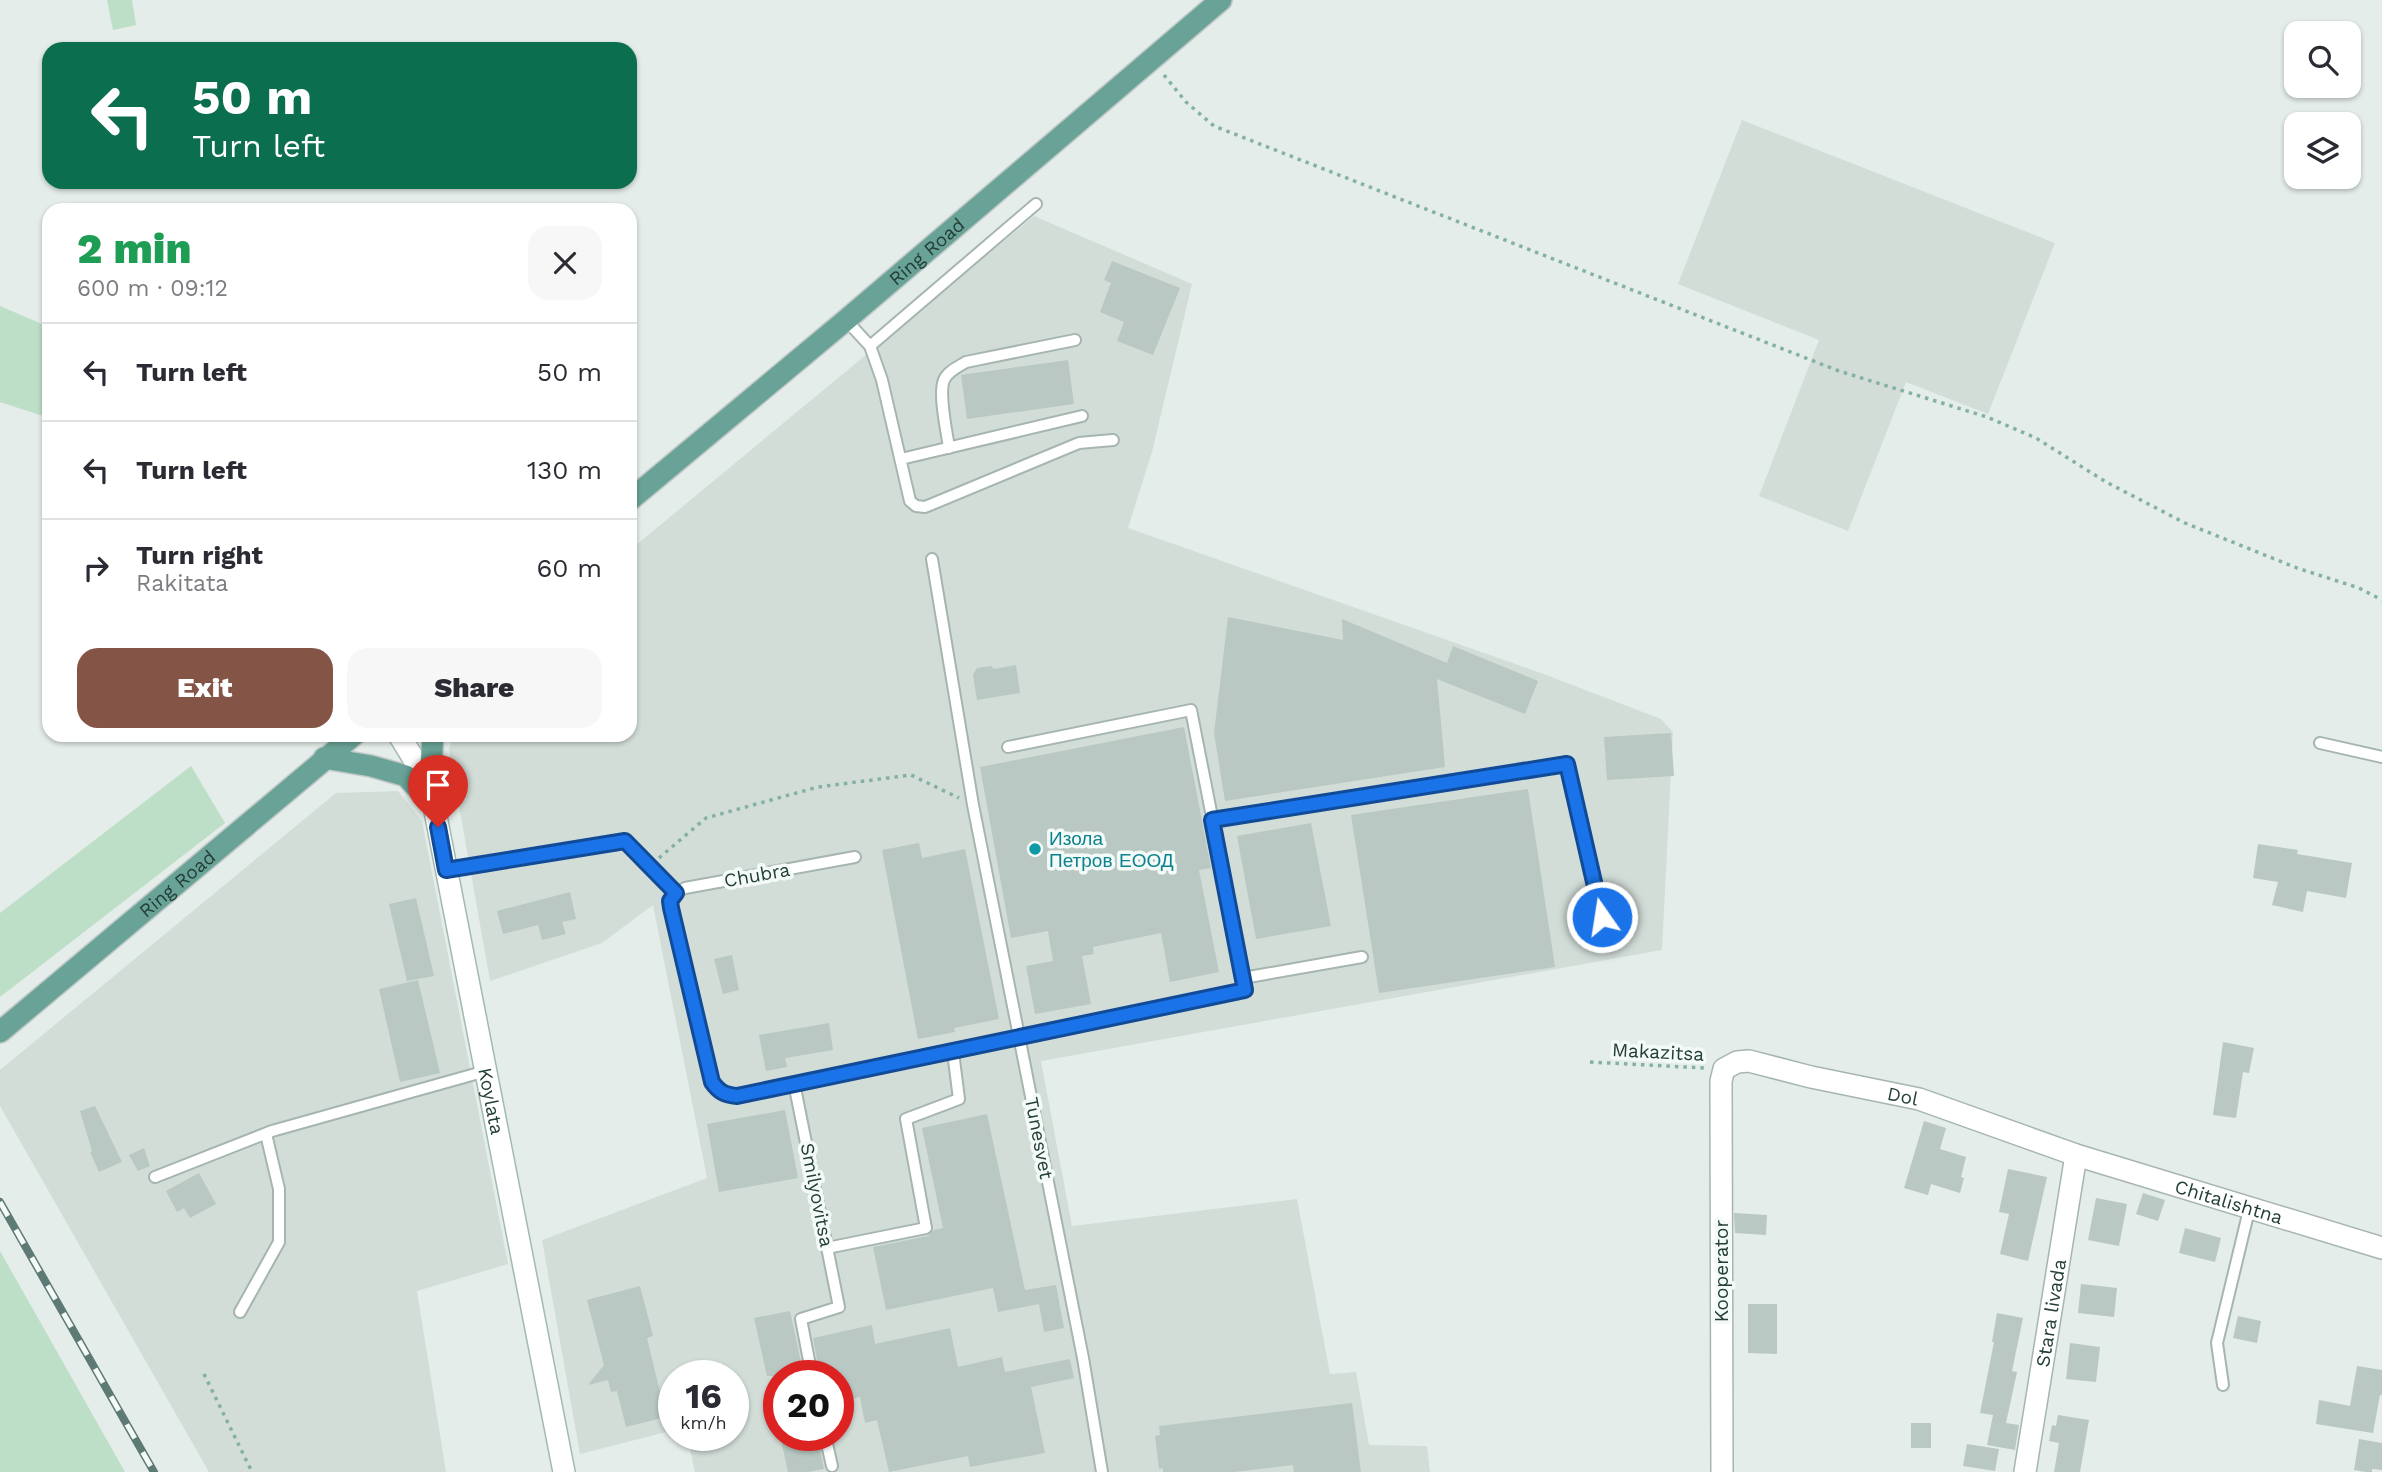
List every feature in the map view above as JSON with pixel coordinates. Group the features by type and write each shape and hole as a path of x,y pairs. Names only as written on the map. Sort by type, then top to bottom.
{"main road":[{"name":"Ring Road","path":"637,494 846,320 1220,0"},
{"name":"Ring Road","path":"3,1029 345,742"},
{"path":"432,742 430,768 434,806"},
{"path":"324,758 371,766 406,776 434,806"}],"street":[{"name":"Koylata","path":"403,742 415,761 434,806 564,1472"},
{"name":"Dol","path":"1724,1069 1737,1062 1749,1061 1919,1099 2076,1155"},
{"name":"Kooperator","path":"1722,1472 1720,1098 1724,1069"},
{"name":"Chitalishtna","path":"2076,1155 2382,1248"},
{"name":"Stara livada","path":"2025,1472 2076,1155"}],"lane":[{"path":"870,346 1036,204"},
{"path":"846,320 870,346 882,380 910,501 916,506 925,507 1079,443 1113,440"},
{"path":"949,448 942,395 944,380 952,370 966,362 1075,340"},
{"path":"901,459 1082,416"},
{"name":"Tunesvet","path":"932,559 973,805 1083,1359 1102,1472"},
{"path":"446,870 625,841 676,893 670,901 671,908 712,1082 726,1095 737,1096 1020,1039 1245,990 1191,710 1008,747"},
{"path":"2320,743 2382,757"},
{"path":"1212,820 1567,764 1602,917"},
{"name":"Chubra","path":"676,893 685,888 855,857"},
{"path":"1243,978 1362,957"},
{"path":"827,1248 926,1228 906,1119 959,1099 953,1052"},
{"path":"156,1177 265,1134 486,1071"},
{"name":"Smilyovitsa","path":"794,1083 839,1307 801,1319 809,1360"},
{"path":"240,1312 279,1242 279,1189 265,1134"},
{"path":"2223,1385 2217,1343 2250,1206"},
{"path":"829,1451 832,1466"}],"path":[{"path":"1150,59 1186,102 1214,126 1839,371 1987,417 2036,438 2106,482 2185,523 2297,568 2359,588 2382,600"},
{"path":"650,866 706,817 818,787 911,775 973,805"},
{"name":"Makazitsa","path":"1590,1062 1724,1069"},
{"path":"204,1374 252,1472"}],"shaded area":[{"path":"1742,120 2055,243 1988,414 1906,382 1848,531 1759,496 1819,340 1678,284"},
{"path":"1034,216 1192,284 1152,452 1128,528 1541,673 1661,719 1673,732 1662,950 1041,1061 1072,1226 1297,1199 1330,1374 1356,1372 1369,1445 1427,1446 1430,1472 695,1472 690,1451 749,1451 749,1360 658,1360 658,1434 580,1454 542,1240 707,1178 653,905 602,943 490,981 449,749 452,742 637,742 637,544"},
{"path":"398,791 422,821 508,1264 417,1291 446,1472 209,1472 0,1106 0,1070 336,793"}],"green space":[{"path":"107,0 132,0 136,25 113,30"},
{"path":"0,306 42,324 42,416 0,402"},
{"path":"191,766 225,823 0,997 0,913"},
{"path":"0,1251 125,1472 0,1472"}],"building":[{"path":"1112,261 1180,288 1153,355 1117,341 1124,322 1100,312 1111,283 1104,280"},
{"path":"1068,360 1074,404 967,419 961,375"},
{"path":"1228,617 1343,640 1342,619 1447,663 1453,646 1538,681 1525,714 1437,679 1445,767 1225,801 1214,733"},
{"path":"1016,665 1020,693 977,700 973,675 977,668 991,666 994,669"},
{"path":"1184,727 1211,868 1199,870 1219,972 1170,982 1161,933 1093,947 1094,954 1082,956 1091,1004 1035,1014 1026,966 1053,961 1048,931 1011,938 980,767"},
{"path":"1671,733 1674,776 1607,780 1604,737"},
{"path":"1528,789 1555,967 1379,993 1351,815"},
{"path":"1311,823 1331,926 1256,939 1237,836"},
{"path":"919,843 922,858 965,849 999,1019 918,1039 882,850"},
{"path":"2258,844 2352,863 2346,898 2307,891 2303,912 2272,905 2278,882 2253,878"},
{"path":"570,892 576,919 562,922 566,934 542,940 538,925 503,934 497,911"},
{"path":"416,898 434,976 407,981 389,904"},
{"path":"732,955 739,990 723,994 714,959"},
{"path":"418,980 440,1073 400,1082 379,989"},
{"path":"829,1023 833,1050 785,1058 787,1067 766,1071 759,1035"},
{"path":"2223,1042 2254,1048 2249,1073 2243,1072 2236,1118 2213,1115"},
{"path":"95,1106 122,1162 99,1172 90,1152 92,1151 80,1111"},
{"path":"785,1110 798,1178 719,1192 707,1124"},
{"path":"987,1114 1025,1290 1056,1285 1064,1328 1044,1332 1039,1304 998,1312 993,1288 886,1310 873,1247 928,1236 934,1230 943,1228 922,1128"},
{"path":"1924,1121 1946,1128 1940,1149 1966,1157 1960,1193 1931,1184 1928,1195 1904,1188"},
{"path":"144,1148 150,1166 138,1171 129,1155"},
{"path":"2008,1169 2047,1177 2028,1261 2000,1254 2009,1214 1999,1212"},
{"path":"199,1173 216,1204 190,1218 184,1208 177,1212 166,1191"},
{"path":"2143,1193 2165,1200 2158,1221 2136,1214"},
{"path":"2096,1198 2127,1204 2119,1246 2088,1240"},
{"path":"1734,1213 1767,1215 1766,1235 1735,1233"},
{"path":"2185,1228 2221,1238 2215,1262 2179,1253"},
{"path":"2081,1284 2117,1288 2114,1317 2078,1313"},
{"path":"640,1286 653,1336 647,1338 658,1384 658,1419 626,1427 617,1391 611,1392 608,1380 588,1385 604,1365 587,1300"},
{"path":"1748,1304 1777,1304 1777,1354 1748,1353"},
{"path":"790,1311 801,1360 763,1360 754,1318"},
{"path":"1997,1313 2023,1318 2012,1371 2017,1372 2006,1423 2019,1425 2015,1450 1987,1445 1993,1415 1980,1413"},
{"path":"2238,1316 2261,1321 2257,1343 2233,1338"},
{"path":"872,1325 875,1344 950,1328 958,1367 1002,1357 1005,1372 1070,1359 1074,1378 1031,1387 1045,1453 970,1467 968,1456 889,1472 877,1420 865,1423 860,1397 854,1398 854,1360 817,1360 813,1338"},
{"path":"2070,1343 2100,1347 2096,1382 2066,1379"},
{"path":"2357,1366 2382,1370 2382,1395 2373,1433 2316,1424 2319,1400 2350,1406"},
{"path":"1352,1403 1361,1472 1294,1472 1293,1465 1234,1472 1163,1472 1163,1468 1159,1469 1155,1436 1160,1435 1159,1426"},
{"path":"2058,1415 2089,1420 2080,1472 2054,1472 2059,1443 2049,1441 2052,1425 2056,1426"},
{"path":"1911,1423 1931,1423 1931,1448 1911,1448"},
{"path":"2359,1439 2382,1443 2382,1470 2354,1470"},
{"path":"1967,1444 1999,1449 1995,1471 1963,1466"},
{"path":"783,1451 820,1451 824,1469 788,1472"}],"railway":[{"path":"0,1202 154,1472"}],"place":[{"name":"Изола Петров ЕООД","path":"1035,849"}],"route":[{"path":"438,827 446,870 625,841 676,893 670,901 671,908 712,1082 726,1095 737,1096 1245,990 1212,820 1567,764 1602,917"}]}
